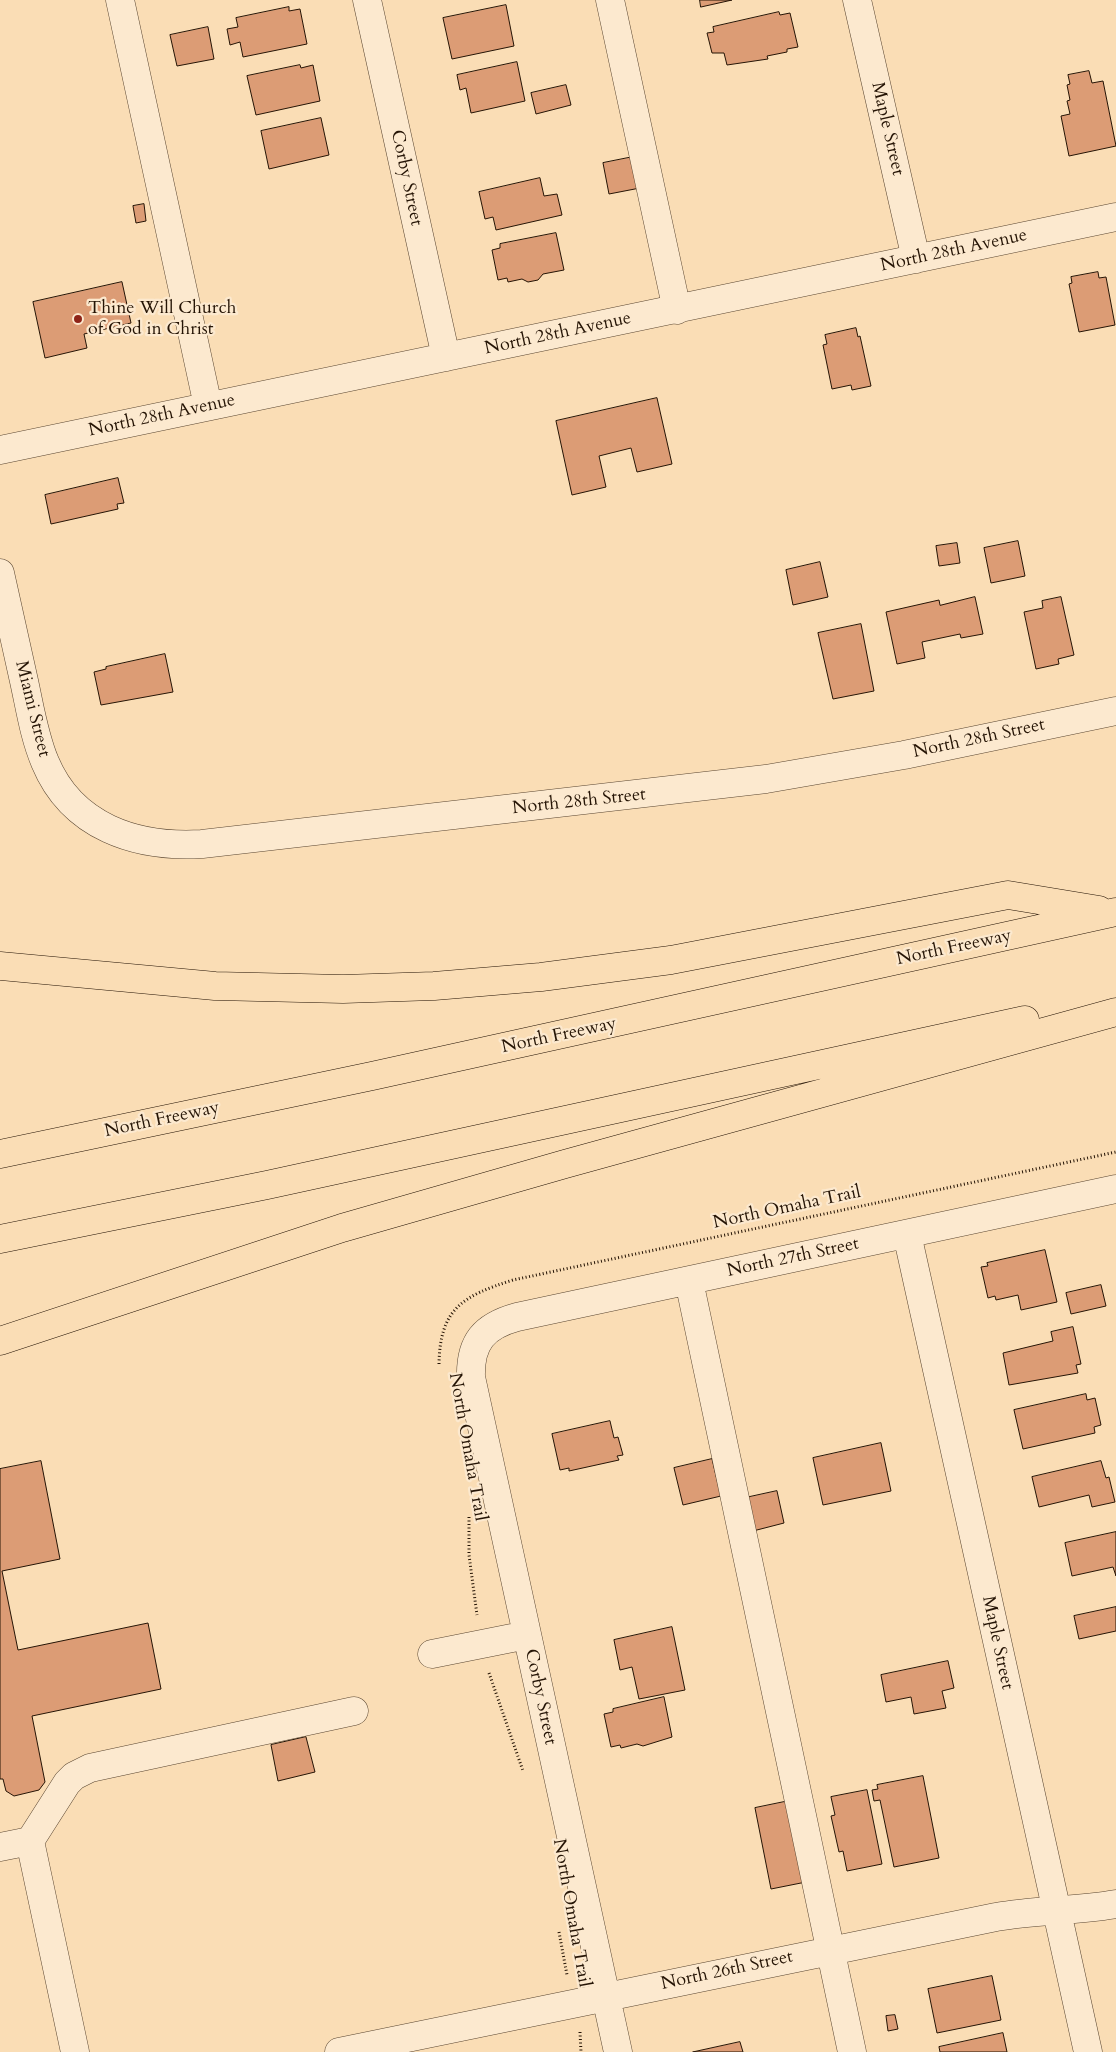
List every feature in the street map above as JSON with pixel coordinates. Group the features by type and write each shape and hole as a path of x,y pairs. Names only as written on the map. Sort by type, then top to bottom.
{"highway":[{"path":"0,966 215,986 344,989 416,987 541,977 671,960 1008,896 1115,913"},
{"name":"North Freeway","path":"0,1154 400,1070 1115,913"},
{"path":"0,1240 276,1183 1116,1000"},
{"path":"0,1341 342,1228 510,1179 1116,1012"}],"street":[{"path":"120,0 208,406"},
{"name":"Corby Street","path":"367,0 446,357"},
{"path":"610,0 677,310"},
{"name":"Maple Street","path":"857,0 916,259"},
{"name":"North 28th Avenue","path":"0,450 1116,217"},
{"name":"Miami Street","path":"0,573 36,733 45,762 57,784"},
{"name":"North 28th Street","path":"57,784 78,808 98,824 140,841 175,846 766,780 904,755 1116,710"},
{"name":"North 27th Street","path":"478,1342 491,1327 512,1318 1116,1188"},
{"name":"Maple Street","path":"907,1234 1088,2052"},
{"path":"689,1281 852,2052"},
{"name":"Corby Street","path":"478,1342 473,1353 471,1377 618,2052"},
{"path":"432,1654 527,1635"},
{"path":"75,2052 30,1841 67,1783 74,1776 90,1768 354,1711"},
{"path":"0,1847 30,1841"},
{"name":"North 26th Street","path":"339,2052 996,1917 1056,1910 1086,1909 1116,1904"}],"path":[{"name":"North Omaha Trail","path":"438,1369 439,1340 454,1308 479,1291 513,1280 1116,1152"},
{"name":"North Omaha Trail","path":"468,1508 469,1555 476,1608 491,1682 525,1775"},
{"name":"North Omaha Trail","path":"559,1927 560,1944 579,2030 581,2052"}],"building":[{"path":"700,0 732,0 701,7"},
{"path":"506,5 514,46 452,59 443,18"},
{"path":"289,7 289,11 300,9 307,44 243,57 240,42 230,45 227,29 238,27 236,18"},
{"path":"779,12 780,15 790,13 798,47 787,49 787,52 767,56 768,59 727,65 724,53 712,53 707,33 714,32 713,27"},
{"path":"208,27 214,59 177,66 170,35"},
{"path":"517,62 525,101 471,113 466,88 460,90 457,75"},
{"path":"300,65 301,68 313,65 320,101 256,115 247,76"},
{"path":"1089,71 1092,83 1103,81 1116,146 1069,156 1061,116 1070,114 1067,101 1070,100 1067,85 1070,84 1068,75"},
{"path":"566,85 571,105 536,114 531,93"},
{"path":"321,118 329,155 269,169 261,131"},
{"path":"633,157 640,188 609,194 603,163"},
{"path":"540,178 544,196 557,194 562,215 496,230 493,217 485,219 479,192"},
{"path":"144,204 146,221 136,223 133,206"},
{"path":"556,233 564,270 543,274 538,280 528,282 522,279 508,282 507,278 498,280 492,250 500,248 500,244"},
{"path":"1098,272 1099,278 1106,277 1115,325 1079,332 1069,284 1072,283 1071,277"},
{"path":"122,282 131,323 84,334 87,348 45,358 33,302"},
{"path":"856,328 858,337 860,336 871,386 852,390 851,385 832,389 823,345 827,344 825,335"},
{"path":"657,398 672,464 637,472 631,448 599,456 606,487 572,495 556,421"},
{"path":"118,478 124,503 117,504 118,509 51,524 45,495"},
{"path":"1018,541 1025,576 991,583 984,548"},
{"path":"957,543 960,563 939,566 936,546"},
{"path":"820,562 828,597 793,605 786,570"},
{"path":"975,597 983,634 961,638 960,634 922,642 925,658 897,664 886,612 939,600 940,605"},
{"path":"1061,597 1074,655 1058,659 1059,664 1036,669 1024,612 1043,608 1042,601"},
{"path":"861,624 874,691 833,699 818,633"},
{"path":"165,654 173,692 101,705 94,672 106,669 106,667"},
{"path":"1045,1250 1057,1302 1021,1310 1018,1295 996,1300 995,1296 988,1298 981,1267 988,1266 987,1263"},
{"path":"1101,1285 1106,1306 1071,1314 1066,1293"},
{"path":"1073,1327 1081,1364 1076,1365 1078,1373 1009,1385 1003,1353 1053,1341 1051,1332"},
{"path":"1086,1394 1087,1400 1095,1398 1101,1425 1094,1427 1095,1433 1023,1449 1014,1410"},
{"path":"610,1421 614,1438 618,1437 623,1455 617,1456 619,1460 569,1471 569,1468 560,1470 552,1434"},
{"path":"881,1443 891,1491 823,1505 813,1458"},
{"path":"712,1459 721,1496 683,1505 674,1468"},
{"path":"41,1461 60,1559 2,1571 18,1650 148,1623 161,1689 32,1716 45,1782 39,1790 14,1796 6,1791 3,1779 0,1779 0,1469"},
{"path":"1101,1461 1106,1478 1109,1477 1115,1502 1092,1507 1089,1495 1039,1507 1032,1477"},
{"path":"777,1491 784,1523 753,1531 745,1498"},
{"path":"1116,1532 1116,1576 1113,1567 1072,1576 1065,1543"},
{"path":"1116,1607 1116,1631 1079,1639 1074,1616"},
{"path":"672,1627 685,1690 639,1699 632,1667 620,1670 614,1640"},
{"path":"948,1661 954,1688 942,1691 946,1708 914,1714 911,1697 886,1702 881,1675"},
{"path":"664,1697 672,1737 643,1746 637,1744 621,1748 620,1745 611,1747 604,1714 613,1712 613,1709"},
{"path":"306,1737 315,1772 278,1781 271,1745"},
{"path":"923,1776 939,1858 894,1867 880,1800 874,1801 872,1790 878,1789 877,1785"},
{"path":"867,1790 882,1864 847,1871 843,1851 839,1852 831,1816 835,1815 831,1797"},
{"path":"789,1801 806,1882 771,1889 755,1808"},
{"path":"992,1976 1001,2020 937,2033 928,1989"},
{"path":"895,2015 898,2029 888,2031 886,2016"},
{"path":"1003,2033 1007,2052 940,2052 939,2047"},
{"path":"740,2042 743,2052 693,2052"}],"place":[{"name":"Thine Will Church of God in Christ","path":"78,319"}]}
